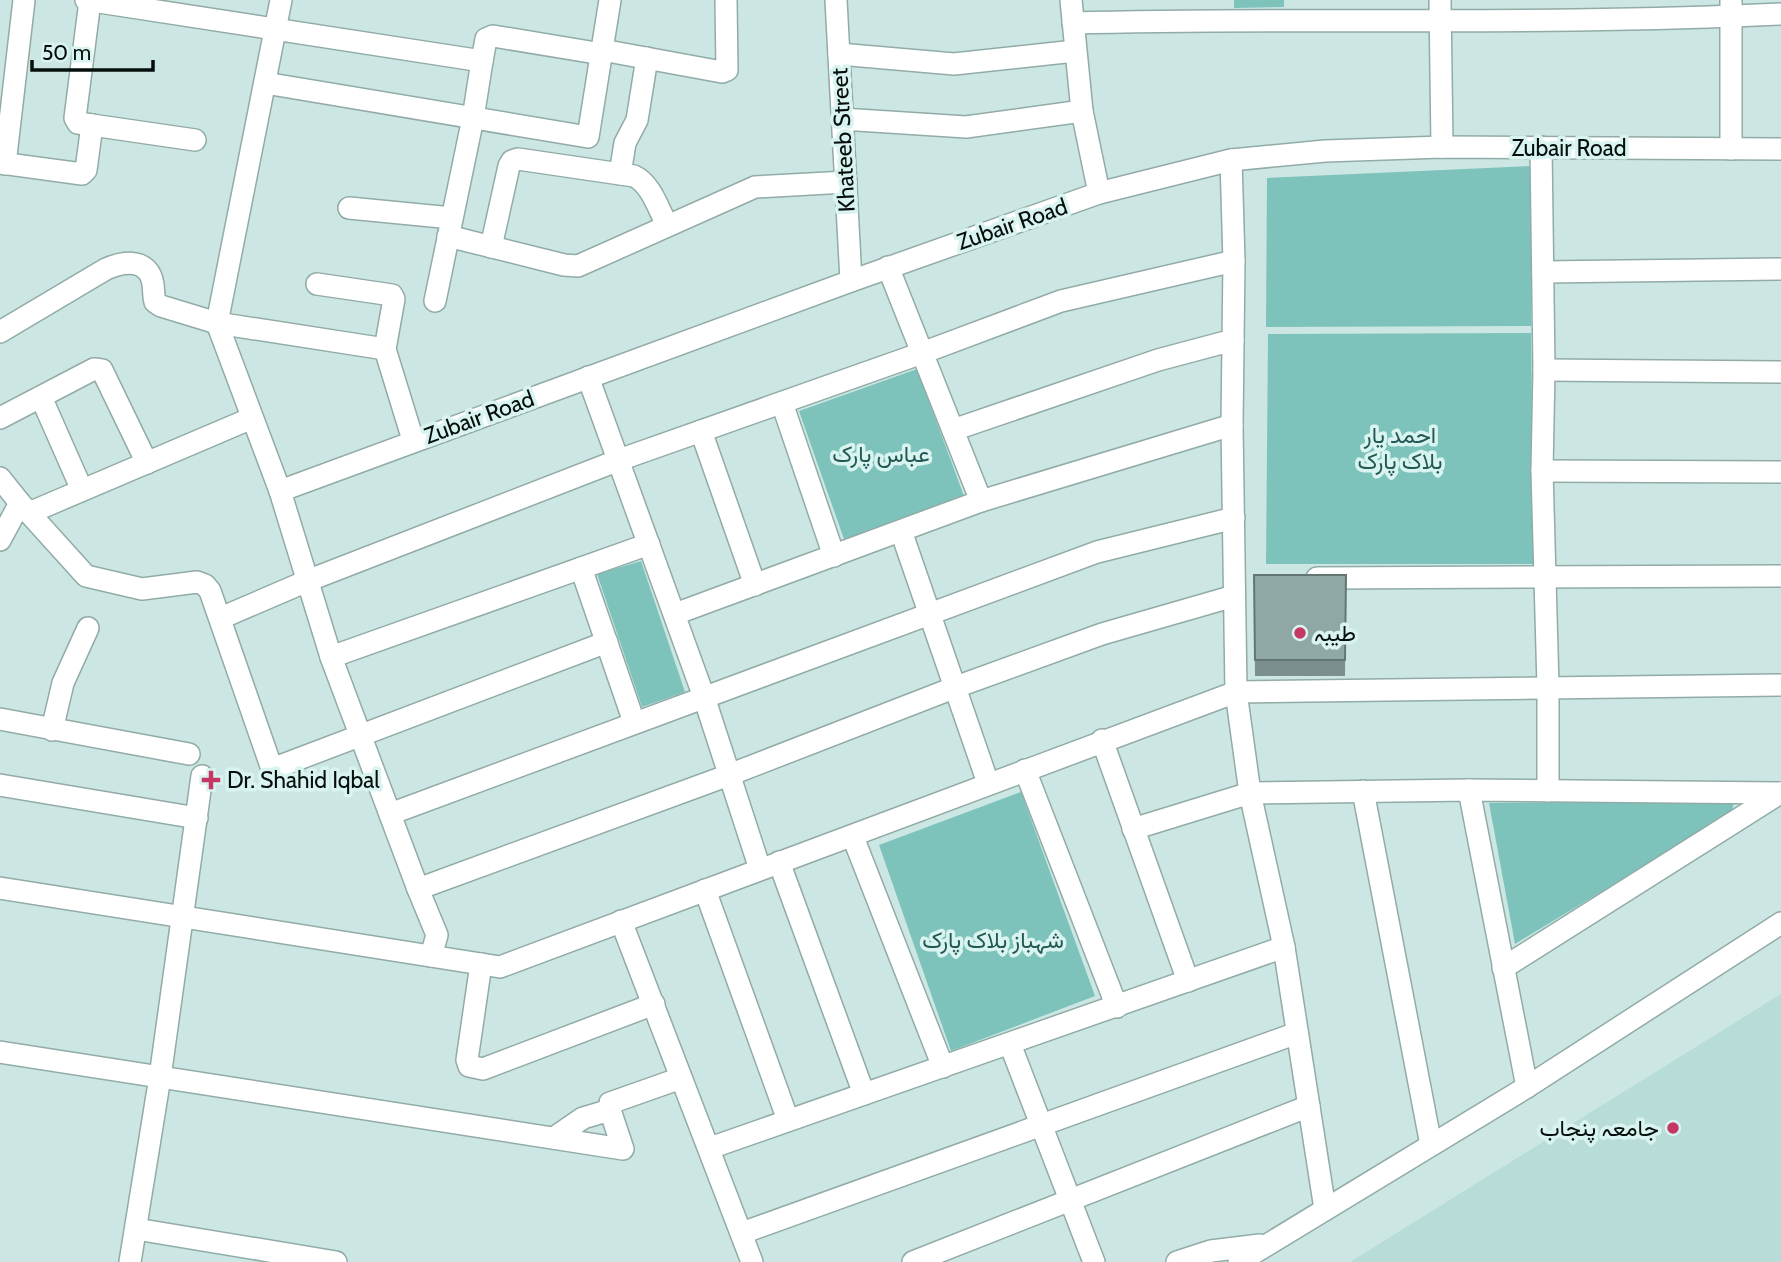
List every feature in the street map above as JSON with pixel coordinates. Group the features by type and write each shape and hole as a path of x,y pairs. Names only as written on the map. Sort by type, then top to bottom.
{"street":[{"path":"24,0 3,163 82,174 86,170 92,125"},
{"path":"195,140 78,123 75,118 88,0 482,61"},
{"path":"281,0 217,323 280,491 331,657 437,935 431,956"},
{"path":"265,83 588,137 610,0"},
{"path":"435,301 473,118 486,39 493,36 647,58 722,72 727,70 726,0"},
{"name":"Khateeb Street","path":"836,0 850,281"},
{"path":"1071,0 1082,111 1099,193"},
{"path":"1073,23 1220,10 1439,10 1673,19 1731,8 1781,14"},
{"path":"1731,8 1731,149"},
{"path":"1439,10 1442,147"},
{"path":"839,54 954,64 1075,51"},
{"path":"620,174 625,143 637,120 647,58"},
{"path":"842,119 966,127 1082,111"},
{"name":"Zubair Road","path":"280,491 888,267 1099,193 1231,160 1325,151 1442,147 1781,149"},
{"path":"1541,148 1544,370 1542,471 1548,791"},
{"path":"491,247 512,161 518,159 620,174 642,180 667,225"},
{"path":"1231,160 1234,261 1234,518 1239,584 1236,692 1250,793 1284,947 1325,1209"},
{"path":"349,208 450,227 491,247 578,266 755,187 846,182"},
{"path":"221,618 307,581 619,460 1061,301 1234,261"},
{"path":"0,332 121,262 137,263 148,272 155,302 162,306 217,323 385,349"},
{"path":"888,267 981,501"},
{"path":"1543,272 1781,269"},
{"path":"317,284 392,295 394,299 385,349 414,440"},
{"path":"953,430 1158,360 1233,340"},
{"path":"0,418 93,369 102,370 147,463"},
{"path":"1544,370 1781,372"},
{"path":"588,377 675,614 729,775 864,1094"},
{"path":"41,397 82,490"},
{"path":"782,403 834,555"},
{"path":"0,540 25,508 82,490 252,418"},
{"path":"675,614 981,501 1233,425"},
{"path":"701,431 755,584"},
{"path":"1542,471 1781,472"},
{"path":"0,478 86,576 142,589 197,582 205,584 221,618 272,769 607,642"},
{"path":"390,814 1097,552 1234,518"},
{"path":"901,531 988,783"},
{"path":"331,657 649,544"},
{"path":"581,568 634,722"},
{"path":"1302,578 1781,576"},
{"path":"418,888 1239,584"},
{"path":"52,730 62,683 88,628"},
{"path":"0,888 500,967 1236,692 1781,685"},
{"path":"0,719 189,754"},
{"path":"1102,740 1188,981"},
{"path":"1025,770 1117,1007"},
{"path":"130,1262 160,1077 202,776"},
{"path":"0,785 197,818"},
{"path":"1469,790 1527,1087"},
{"path":"1133,829 1250,793 1469,790 1780,792"},
{"path":"1363,792 1431,1145"},
{"path":"1503,968 1780,792"},
{"path":"853,837 943,1067"},
{"path":"705,890 788,1120"},
{"path":"621,921 752,1262"},
{"path":"1239,1262 1527,1087 1781,923"},
{"path":"710,1148 1284,947"},
{"path":"481,964 467,1060 469,1066 475,1069 483,1069 654,1004"},
{"path":"742,1233 1297,1033"},
{"path":"1010,1044 1094,1262"},
{"path":"0,1052 623,1149 610,1103 615,1099 681,1078"},
{"path":"913,1262 1309,1106"},
{"path":"554,1138 583,1118 610,1110"},
{"path":"136,1229 284,1258 336,1262"},
{"path":"1177,1262 1212,1251 1269,1244"}],"shaded area":[{"name":"جامعہ پنجاب","path":"1781,994 1781,1262 1350,1262"}],"green space":[{"path":"1234,0 1284,0 1284,7 1234,8"},
{"path":"1531,166 1531,326 1266,327 1267,178"},
{"name":"احمد یار بلاک پارک","path":"1531,333 1534,564 1266,564 1268,334"},
{"name":"عباس پارک","path":"917,369 964,496 845,542 799,411"},
{"path":"641,561 685,692 642,707 597,574"},
{"name":"شہباز بلاک پارک","path":"1021,792 1095,996 951,1051 879,845"},
{"path":"1734,801 1732,813 1515,944 1489,803"}],"building":[{"name":"طیبہ","path":"1254,575 1346,575 1345,660 1255,660"}],"place":[{"name":"طیبہ","path":"1300,633"},
{"name":"Dr. Shahid Iqbal","path":"211,780"},
{"name":"جامعہ پنجاب","path":"1673,1128"}]}
